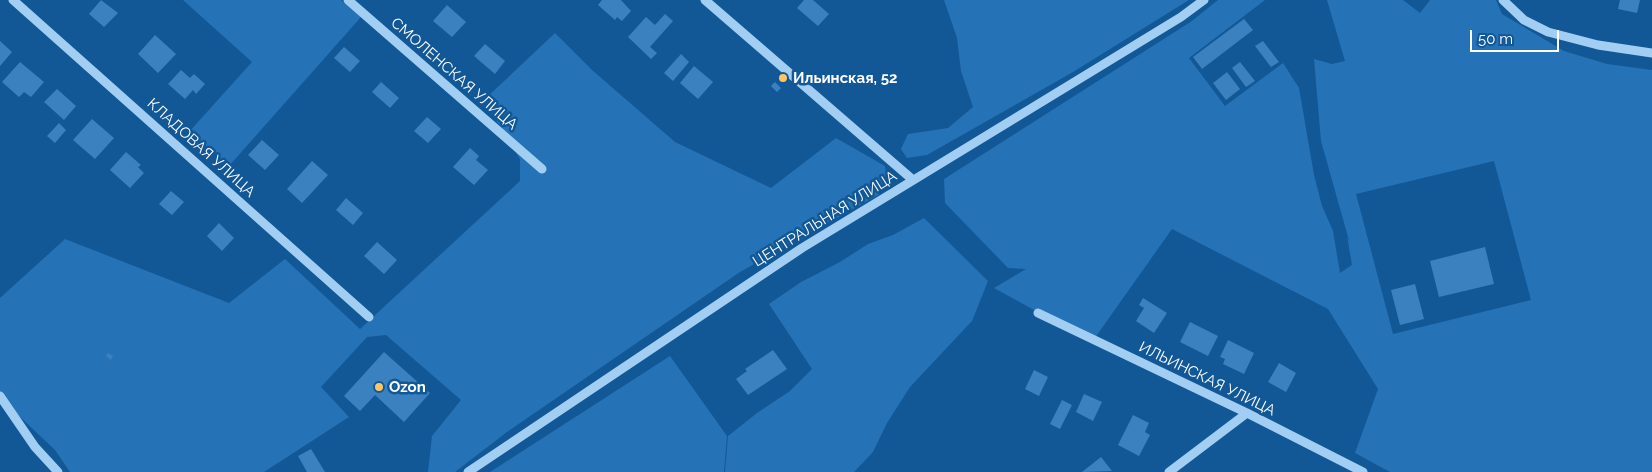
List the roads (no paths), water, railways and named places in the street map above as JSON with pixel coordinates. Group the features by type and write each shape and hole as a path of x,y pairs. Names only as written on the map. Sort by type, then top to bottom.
{"street":[{"name":"КЛАДОВАЯ УЛИЦА","path":"13,0 369,317"},
{"name":"СМОЛЕНСКАЯ УЛИЦА","path":"348,0 542,169"},
{"path":"705,0 913,180"},
{"name":"ЦЕНТРАЛЬНАЯ УЛИЦА","path":"468,472 795,252 1181,17 1204,0"},
{"path":"1503,0 1524,20 1548,32 1598,45 1652,53"},
{"name":"ИЛЬИНСКАЯ УЛИЦА","path":"1038,313 1247,413 1363,472"},
{"path":"0,396 35,447 58,472"},
{"path":"1169,472 1247,413"}],"place":[{"name":"Ильинская, 52","path":"783,78"},
{"name":"Ozon","path":"379,387"}]}
